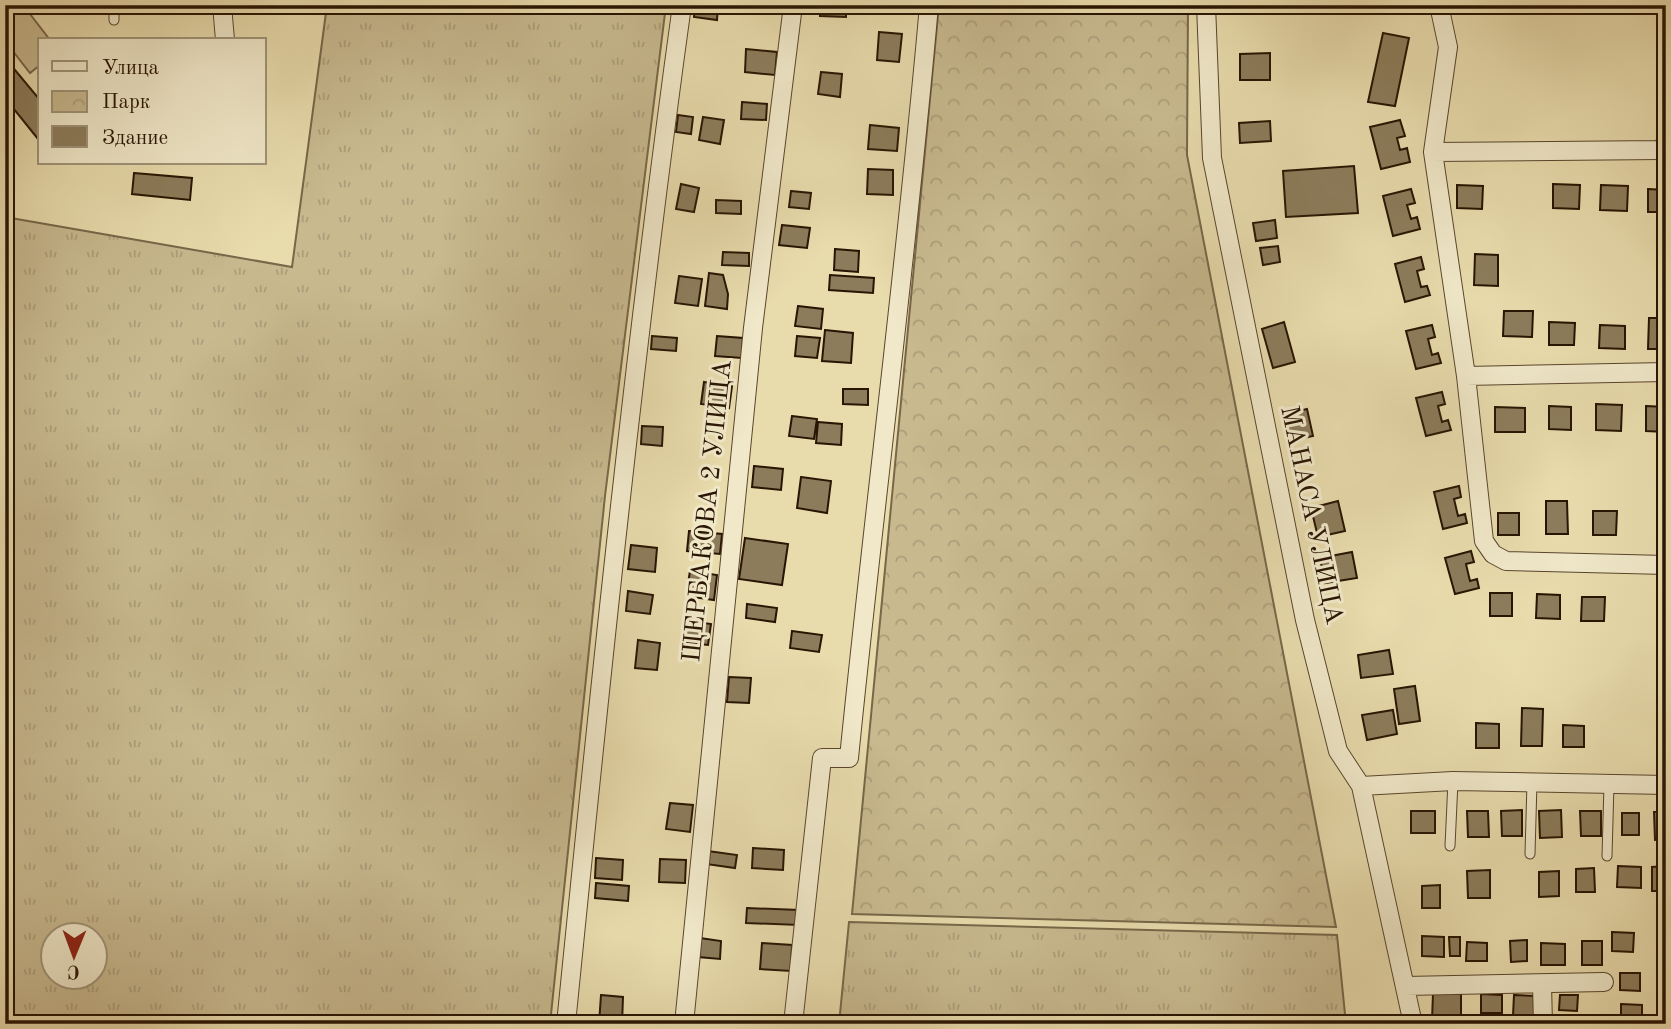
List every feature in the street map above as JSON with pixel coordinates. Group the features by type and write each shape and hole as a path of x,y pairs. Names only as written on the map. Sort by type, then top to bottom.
{"street":[{"path":"222,5 225,38"},
{"path":"566,1024 609,599 659,172 682,5"},
{"name":"ЩЕРБАКОВА 2 УЛИЦА","path":"684,1024 753,328 793,5"},
{"path":"793,1024 822,758 849,758 880,452 913,189 929,5"},
{"name":"МАНАСА УЛИЦА","path":"1206,5 1212,158 1305,620 1338,751 1360,786 1413,1024"},
{"path":"1439,5 1448,47 1433,152 1466,376 1484,541 1493,554 1506,561 1666,565"},
{"path":"1433,152 1661,150 1666,142"},
{"path":"1466,376 1666,372"},
{"path":"1360,786 1452,780 1666,785"},
{"path":"1406,986 1604,982"},
{"path":"1542,984 1543,1024"}],"lane":[{"path":"114,5 114,20"},
{"path":"1450,846 1452,780"},
{"path":"1530,854 1532,782"},
{"path":"1607,856 1609,784"}],"green space":[{"path":"14,5 23,5 48,38 38,38 38,67 30,73 5,41 5,12"},
{"path":"327,5 666,5 605,496 550,1024 5,1024 5,217 292,267"},
{"path":"939,5 1188,5 1187,155 1336,927 852,914"},
{"path":"849,922 1337,935 1346,1024 839,1024"}],"building":[{"path":"695,5 718,5 717,20 694,17"},
{"path":"820,5 846,5 846,17 820,16"},
{"path":"879,32 902,34 899,62 877,60"},
{"path":"1383,33 1409,38 1395,106 1368,102"},
{"path":"746,49 777,52 775,75 745,72"},
{"path":"1270,53 1270,80 1240,80 1240,54"},
{"path":"5,58 38,98 38,139 5,98"},
{"path":"821,72 842,74 840,97 818,94"},
{"path":"742,102 767,104 766,120 741,119"},
{"path":"678,115 693,117 691,134 676,132"},
{"path":"703,117 724,120 720,144 699,140"},
{"path":"1400,120 1405,136 1397,138 1400,150 1407,148 1410,162 1381,169 1370,127"},
{"path":"1270,121 1271,141 1240,143 1239,123"},
{"path":"870,125 899,128 897,151 868,149"},
{"path":"1354,166 1358,213 1286,217 1283,171"},
{"path":"868,169 893,170 893,195 867,194"},
{"path":"134,173 192,178 190,200 132,194"},
{"path":"681,184 699,188 694,212 676,209"},
{"path":"1553,184 1580,185 1579,209 1553,208"},
{"path":"1457,185 1483,186 1482,209 1457,208"},
{"path":"1601,185 1628,186 1627,211 1600,210"},
{"path":"1411,189 1415,203 1407,205 1411,219 1417,217 1420,229 1393,236 1383,196"},
{"path":"1648,189 1666,190 1666,212 1648,212"},
{"path":"791,191 811,193 809,209 789,207"},
{"path":"716,200 741,201 741,214 716,213"},
{"path":"1275,220 1277,238 1256,241 1253,223"},
{"path":"782,225 810,228 807,248 779,245"},
{"path":"1278,246 1280,262 1263,265 1260,248"},
{"path":"835,249 859,251 858,272 834,270"},
{"path":"723,252 749,253 749,266 722,265"},
{"path":"1475,254 1498,255 1498,286 1474,285"},
{"path":"1421,257 1424,269 1417,271 1421,287 1427,286 1430,295 1405,302 1395,264"},
{"path":"709,273 723,275 728,294 727,309 705,306"},
{"path":"830,275 874,278 873,293 829,290"},
{"path":"679,276 702,279 698,306 675,303"},
{"path":"798,306 823,309 821,329 795,326"},
{"path":"1504,311 1533,311 1532,337 1503,336"},
{"path":"1649,318 1666,318 1666,349 1648,349"},
{"path":"1284,322 1295,362 1273,368 1262,329"},
{"path":"1549,322 1575,323 1574,345 1549,345"},
{"path":"1432,325 1435,337 1428,339 1432,355 1438,353 1441,363 1416,369 1406,331"},
{"path":"1600,325 1625,326 1625,349 1599,348"},
{"path":"825,330 853,333 851,363 822,361"},
{"path":"652,336 677,338 676,351 651,349"},
{"path":"717,336 743,338 742,358 715,356"},
{"path":"797,336 820,338 817,358 795,356"},
{"path":"704,382 732,386 729,408 701,404"},
{"path":"843,389 868,389 868,405 843,404"},
{"path":"1442,392 1445,404 1438,406 1442,422 1448,420 1451,430 1426,436 1416,398"},
{"path":"1596,404 1622,405 1621,431 1596,430"},
{"path":"1549,406 1571,407 1571,430 1549,429"},
{"path":"1646,406 1666,407 1666,432 1646,431"},
{"path":"1495,407 1525,408 1525,432 1495,432"},
{"path":"1307,409 1313,436 1288,441 1282,415"},
{"path":"792,416 817,419 814,439 789,436"},
{"path":"818,422 842,424 841,445 816,443"},
{"path":"642,426 663,427 662,446 641,444"},
{"path":"754,466 783,469 781,490 752,487"},
{"path":"801,477 831,481 827,513 797,508"},
{"path":"1459,486 1461,497 1454,499 1458,516 1465,514 1467,523 1443,529 1434,492"},
{"path":"1338,501 1345,531 1318,537 1311,508"},
{"path":"1546,501 1567,501 1568,534 1546,534"},
{"path":"1593,511 1617,511 1616,535 1593,535"},
{"path":"1498,513 1519,513 1519,535 1498,535"},
{"path":"689,531 722,534 720,554 687,551"},
{"path":"745,538 788,544 782,585 739,579"},
{"path":"631,545 657,548 655,572 628,569"},
{"path":"1471,551 1474,562 1466,564 1470,581 1477,579 1479,588 1455,594 1445,558"},
{"path":"1352,552 1357,578 1325,583 1320,558"},
{"path":"690,571 717,575 714,600 686,596"},
{"path":"628,591 653,595 650,614 626,611"},
{"path":"1490,593 1512,593 1512,616 1490,616"},
{"path":"1537,594 1560,595 1560,619 1536,618"},
{"path":"1582,597 1605,597 1604,621 1581,621"},
{"path":"747,604 777,608 775,622 746,618"},
{"path":"684,620 711,624 708,645 681,642"},
{"path":"792,631 822,635 819,652 790,648"},
{"path":"638,640 660,643 657,670 635,668"},
{"path":"1389,650 1393,674 1361,678 1358,655"},
{"path":"729,677 751,678 749,703 727,702"},
{"path":"1415,686 1420,721 1399,724 1394,689"},
{"path":"1522,708 1543,709 1542,746 1521,746"},
{"path":"1393,710 1397,734 1367,740 1362,715"},
{"path":"1476,723 1499,724 1499,748 1476,748"},
{"path":"1563,725 1584,726 1584,747 1563,747"},
{"path":"670,803 693,805 690,832 666,829"},
{"path":"1522,810 1522,836 1502,836 1501,811"},
{"path":"1561,810 1562,837 1540,838 1539,811"},
{"path":"1411,811 1435,811 1435,833 1411,833"},
{"path":"1467,811 1488,811 1489,837 1468,837"},
{"path":"1580,811 1601,811 1601,836 1581,836"},
{"path":"1654,812 1666,812 1666,839 1655,840"},
{"path":"1622,813 1639,813 1639,835 1622,835"},
{"path":"753,848 784,850 783,870 752,868"},
{"path":"708,851 737,855 735,868 706,864"},
{"path":"596,858 623,860 622,880 595,878"},
{"path":"660,859 686,860 685,883 659,882"},
{"path":"1618,866 1641,867 1641,888 1617,887"},
{"path":"1666,866 1666,891 1652,891 1652,867"},
{"path":"1594,868 1595,892 1576,892 1576,869"},
{"path":"1490,870 1490,898 1468,898 1467,871"},
{"path":"1559,871 1559,896 1539,897 1539,872"},
{"path":"596,883 629,886 628,901 595,898"},
{"path":"1440,885 1440,908 1422,908 1422,886"},
{"path":"747,908 799,910 799,925 746,923"},
{"path":"1612,932 1634,933 1633,952 1612,951"},
{"path":"1422,936 1444,937 1444,957 1422,956"},
{"path":"1449,937 1460,937 1460,956 1450,956"},
{"path":"700,938 721,941 720,959 698,957"},
{"path":"1527,940 1527,961 1511,962 1510,941"},
{"path":"1582,941 1602,941 1602,965 1582,965"},
{"path":"1467,942 1487,943 1487,961 1466,961"},
{"path":"762,943 792,945 791,971 760,969"},
{"path":"1541,943 1565,944 1565,965 1541,965"},
{"path":"1620,973 1640,973 1640,991 1620,990"},
{"path":"1433,994 1461,994 1461,1021 1432,1020"},
{"path":"1481,994 1502,995 1502,1013 1481,1013"},
{"path":"601,995 623,997 622,1024 599,1024"},
{"path":"1514,995 1537,996 1536,1016 1513,1016"},
{"path":"1560,995 1578,995 1577,1011 1559,1010"},
{"path":"1621,1004 1642,1005 1642,1023 1621,1023"}]}
